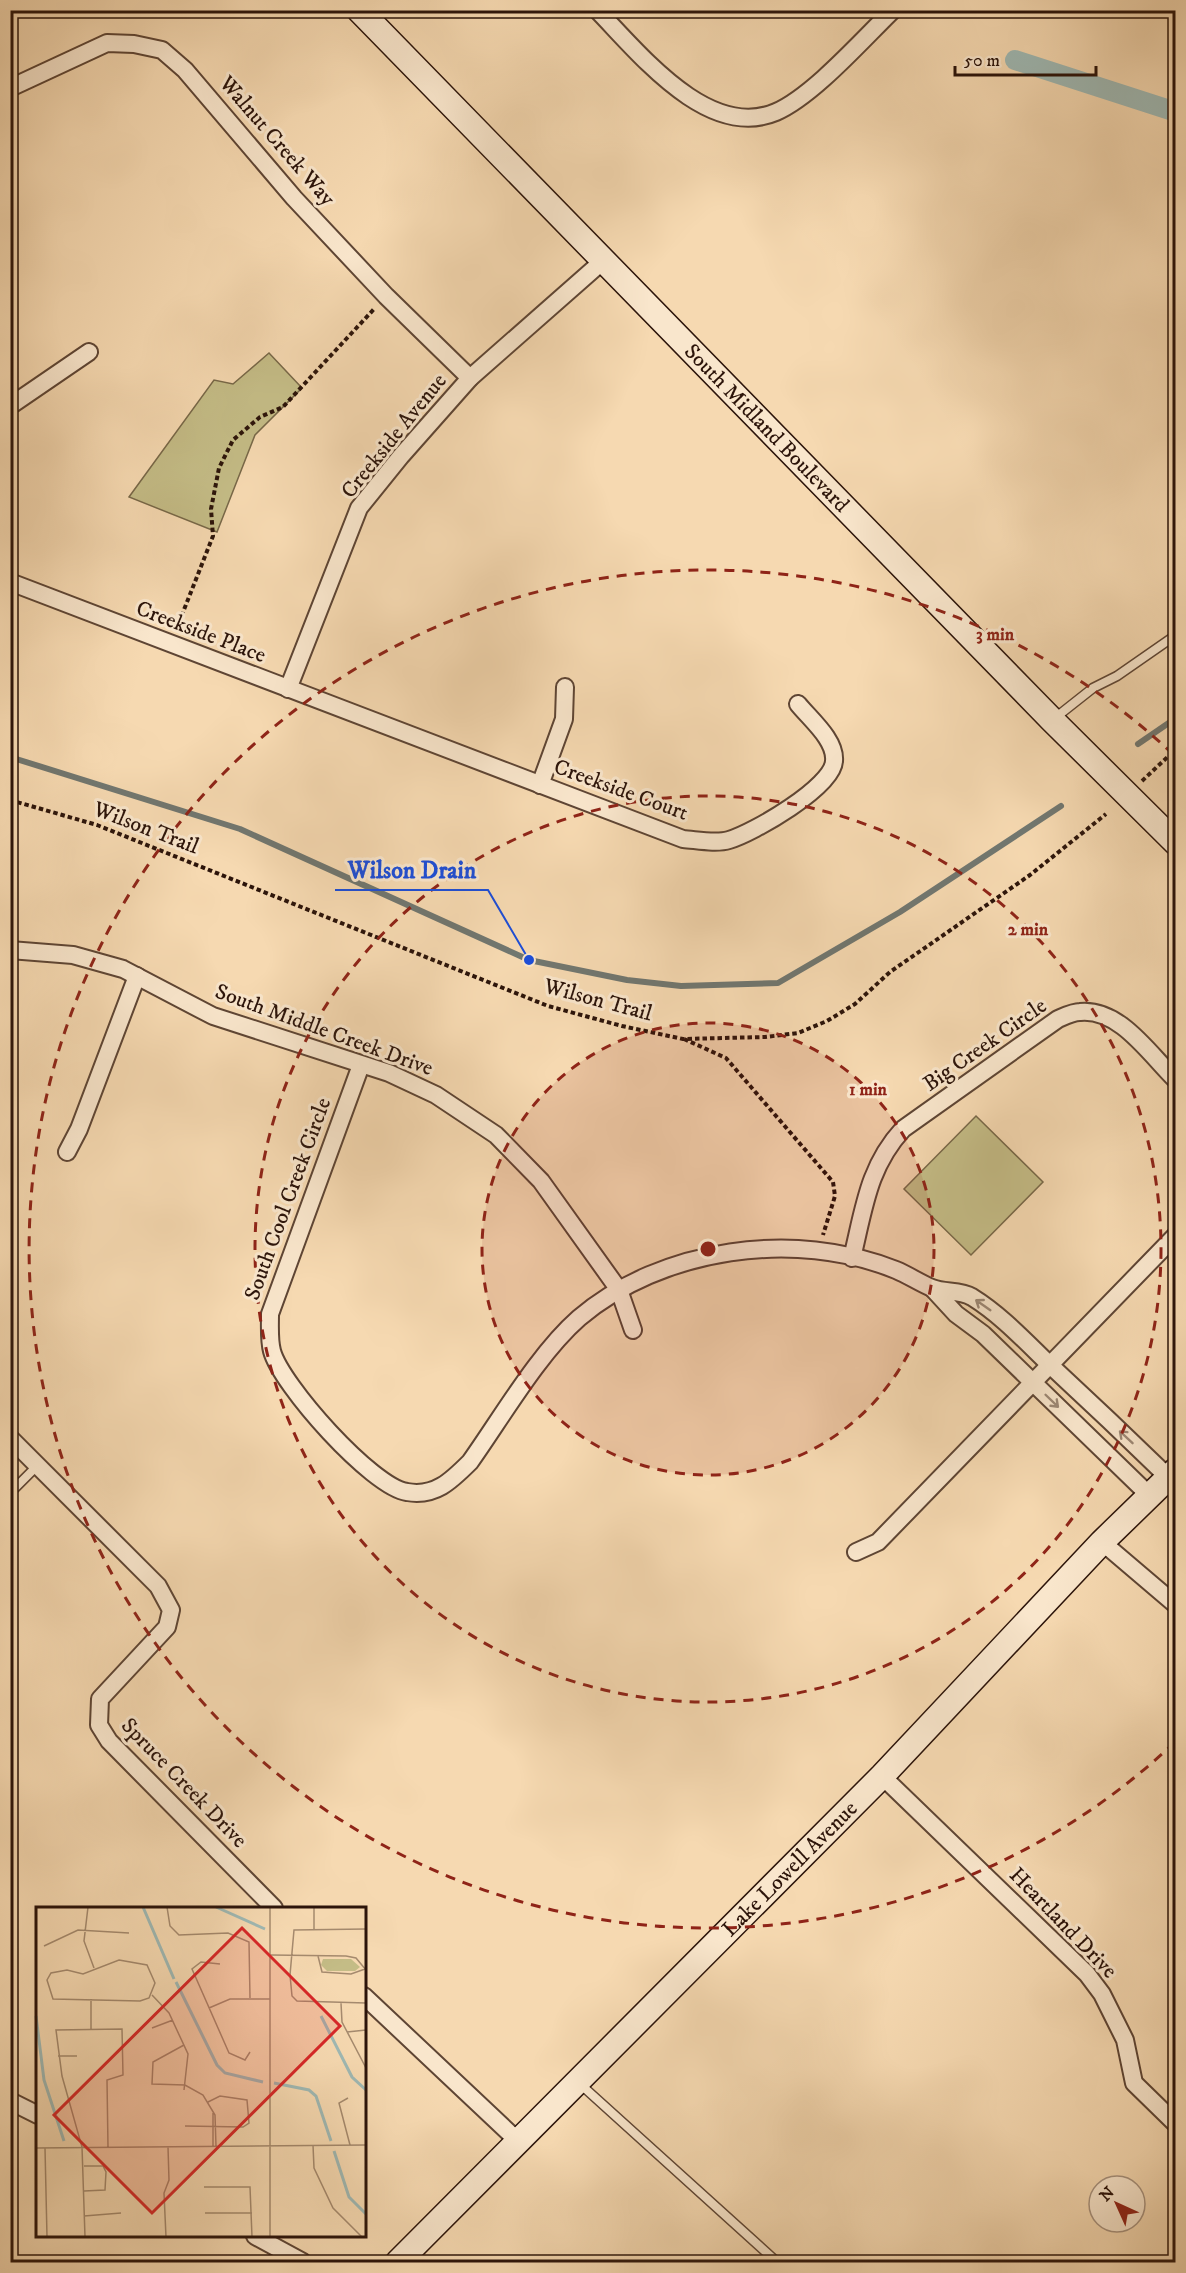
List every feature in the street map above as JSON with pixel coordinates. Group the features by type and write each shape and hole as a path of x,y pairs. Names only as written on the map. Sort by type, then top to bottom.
{"main road":[{"name":"South Midland Boulevard","path":"359,10 1052,720 1176,843"},
{"name":"Lake Lowell Avenue","path":"398,2262 882,1776 1102,1542 1172,1473"}],"street":[{"path":"597,10 681,91 715,112 742,119 776,112 816,85 893,10"},
{"name":"Walnut Creek Way","path":"10,88 107,43 134,44 162,50 185,70 294,198 386,296 470,378"},
{"name":"Creekside Avenue","path":"288,689 359,508 401,456 470,378 604,260"},
{"path":"10,406 89,352"},
{"name":"Creekside Place","path":"10,582 376,722"},
{"path":"540,785 564,719 565,687"},
{"name":"Creekside Court","path":"376,722 683,839 728,841 762,825 824,782 832,771 834,753 829,742 798,704"},
{"name":"South Middle Creek Drive","path":"10,950 73,955 123,969 213,1016 389,1073 436,1095 496,1135 541,1181 619,1290 633,1330"},
{"path":"67,1152 79,1129 137,976"},
{"name":"Big Creek Circle","path":"852,1258 874,1169 885,1148 903,1129 1058,1019 1078,1011 1096,1012 1115,1019 1176,1080"},
{"name":"South Cool Creek Circle","path":"361,1065 270,1314 272,1351 280,1369 304,1404 366,1469 404,1492 438,1490 470,1462 555,1343 577,1320 619,1290"},
{"path":"856,1552 878,1542 1176,1235"},
{"path":"619,1290 676,1266 719,1254 776,1250 817,1251 895,1269 933,1289 969,1295 994,1312 1172,1473"},
{"path":"933,1289 956,1314 983,1334 1149,1495"},
{"name":"Spruce Creek Drive","path":"10,1438 158,1586 171,1610 167,1627 117,1678 100,1700 99,1725 109,1741 273,1907"},
{"path":"1102,1542 1176,1605"},
{"name":"Heartland Drive","path":"882,1776 1087,1974 1102,1994 1125,2040 1134,2083 1176,2124"},
{"path":"366,1998 519,2142"},
{"path":"10,2101 36,2114"},
{"path":"259,2237 303,2262"}],"lane":[{"path":"1052,720 1093,688 1117,676 1176,635"},
{"path":"10,1493 38,1466"},
{"path":"578,2083 777,2262"}],"path":[{"path":"168,643 179,625 213,536 211,509 219,468 233,440 260,417 283,407 386,296"},
{"path":"1142,781 1176,749"},
{"name":"Wilson Trail","path":"10,800 97,825 548,1006 622,1026 683,1039 765,1037 798,1033 827,1021 855,1004 890,972 1030,874 1106,814"},
{"path":"683,1039 726,1058 833,1182 836,1196 817,1251"}],"shaded area":[{"path":"269,353 302,388 255,435 217,532 129,497 214,380 233,384"},
{"path":"976,1116 1043,1182 971,1255 904,1189"}],"waterway":[{"path":"1015,60 1176,112"},
{"path":"1138,744 1176,718"},
{"path":"10,757 240,829 529,960 627,980 681,986 778,983 900,912 1061,806"}],"place":[{"name":"Wilson Drain","path":"529,960"}]}
